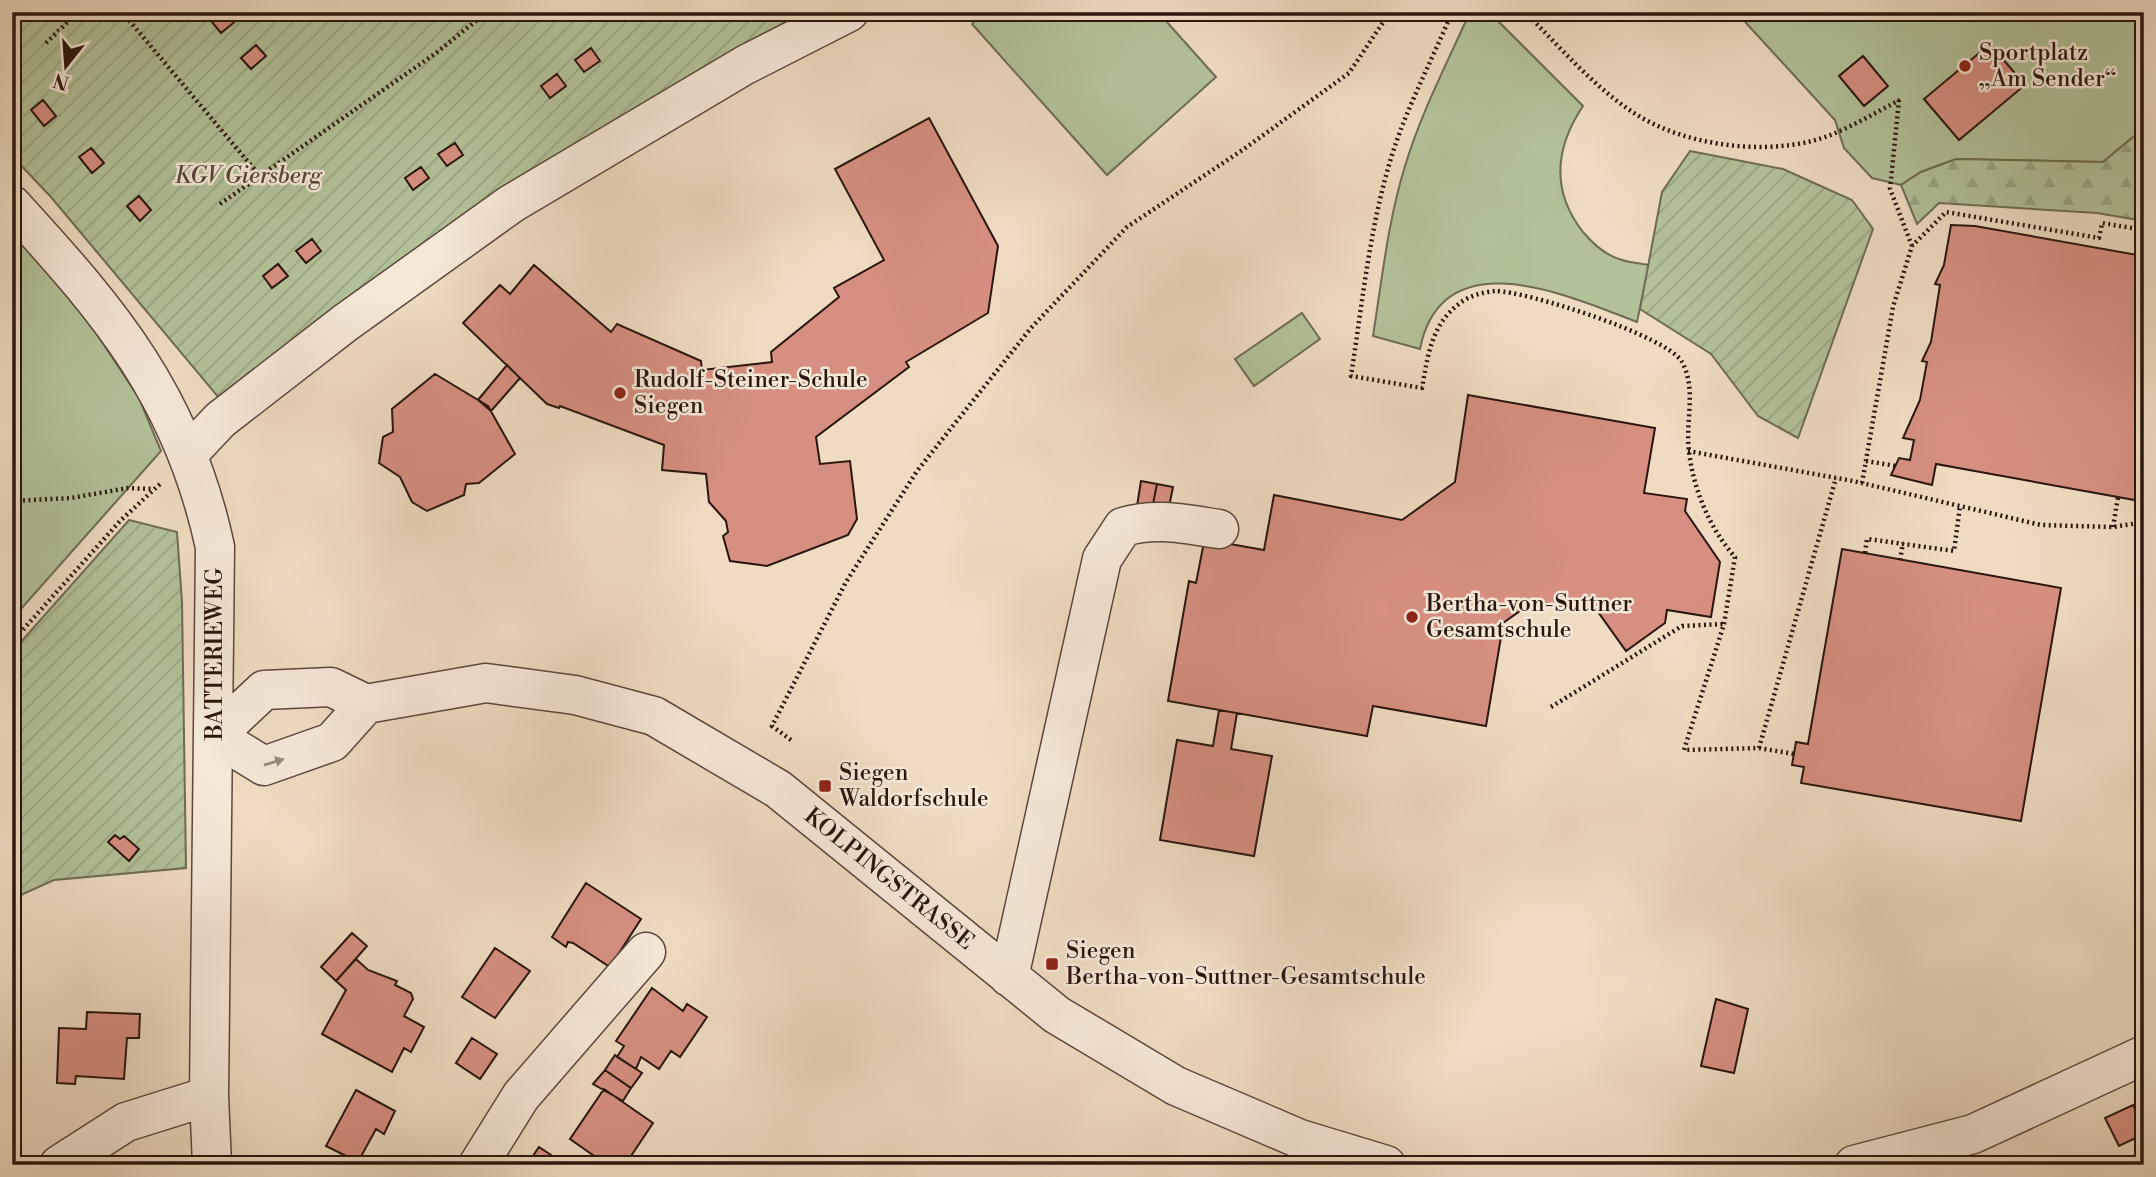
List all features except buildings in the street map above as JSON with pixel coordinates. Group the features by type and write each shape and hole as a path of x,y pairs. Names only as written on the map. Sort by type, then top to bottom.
{"street":[{"path":"189,453 220,420 345,323 511,204 745,65 849,12"},
{"name":"BATTERIEWEG","path":"12,205 78,278 125,338 166,404 189,453 204,497 215,547 209,1096 212,1165"},
{"path":"1009,977 1102,559 1123,527 1143,521 1158,519 1219,529"},
{"name":"KOLPINGSTRASSE","path":"366,704 486,684 575,695 654,716 778,789 1057,1015 1176,1086 1300,1139 1386,1165"},
{"path":"331,687 366,704 332,742 264,766 215,736 264,690 331,687"},
{"path":"478,1165 521,1097 571,1035 646,952"},
{"path":"1854,1165 1973,1135 2144,1055"},
{"path":"59,1165 126,1122 209,1096"}],"path":[{"path":"46,43 78,12"},
{"path":"122,12 260,176"},
{"path":"220,204 436,53 487,12"},
{"path":"791,740 772,726 846,582 917,471 1031,328 1126,227 1244,149 1349,72 1390,12"},
{"path":"1452,12 1404,119 1389,163 1378,203 1351,376 1422,388 1434,332 1443,318 1461,302 1495,291 1519,295 1641,334 1678,356 1689,379 1688,451 1708,516 1722,543 1735,557 1724,624 1684,750 1759,748 1794,754"},
{"path":"1525,12 1601,88 1632,112 1661,127 1702,140 1746,146 1783,146 1813,141 1899,100 1890,189 1912,246"},
{"path":"1862,483 1893,307 1912,246 1946,212 2099,237 2102,223 2144,230"},
{"path":"1688,451 1862,483 2041,525 2113,527 2144,522"},
{"path":"12,642 120,521 189,453"},
{"path":"1866,461 1896,466"},
{"path":"1759,748 1836,478"},
{"path":"12,501 96,495 128,488 154,489"},
{"path":"2113,527 2118,497"},
{"path":"1865,553 1867,538 1954,551 1960,506"},
{"path":"1900,560 1903,544"},
{"path":"1551,707 1682,626 1724,624"}],"green space":[{"name":"KGV Giersberg","path":"12,12 813,12 746,43 485,206 219,398 51,197 12,156"},
{"path":"984,12 1158,12 1216,77 1107,175 972,24"},
{"path":"1470,12 1489,12 1583,106 1562,154 1560,169 1566,201 1583,232 1606,253 1629,262 1649,265 1637,322 1544,290 1511,284 1480,285 1454,294 1433,315 1420,349 1373,336 1390,229 1405,166 1427,107"},
{"name":"Sportplatz „Am Sender“","path":"1736,12 2144,12 2144,128 2103,162 1956,159 1921,172 1901,185 1872,178 1844,148 1835,120"},
{"path":"2144,128 2144,221 2097,213 1939,203 1917,224 1901,185 1921,172 1956,159 2103,162"},
{"path":"1690,151 1783,169 1852,200 1873,229 1798,438 1758,416 1711,354 1640,309 1662,192"},
{"path":"12,233 71,295 139,398 161,451 12,619"},
{"path":"1302,313 1320,339 1254,386 1235,359"},
{"path":"129,520 177,532 182,602 186,868 54,880 12,899 12,652"}],"place":[{"name":"Sportplatz „Am Sender“","path":"1965,66"},
{"name":"Rudolf-Steiner-Schule Siegen","path":"620,393"},
{"name":"Bertha-von-Suttner Gesamtschule","path":"1412,617"},
{"name":"Siegen Waldorfschule","path":"825,786"},
{"name":"Siegen Bertha-von-Suttner-Gesamtschule","path":"1052,964"}]}
